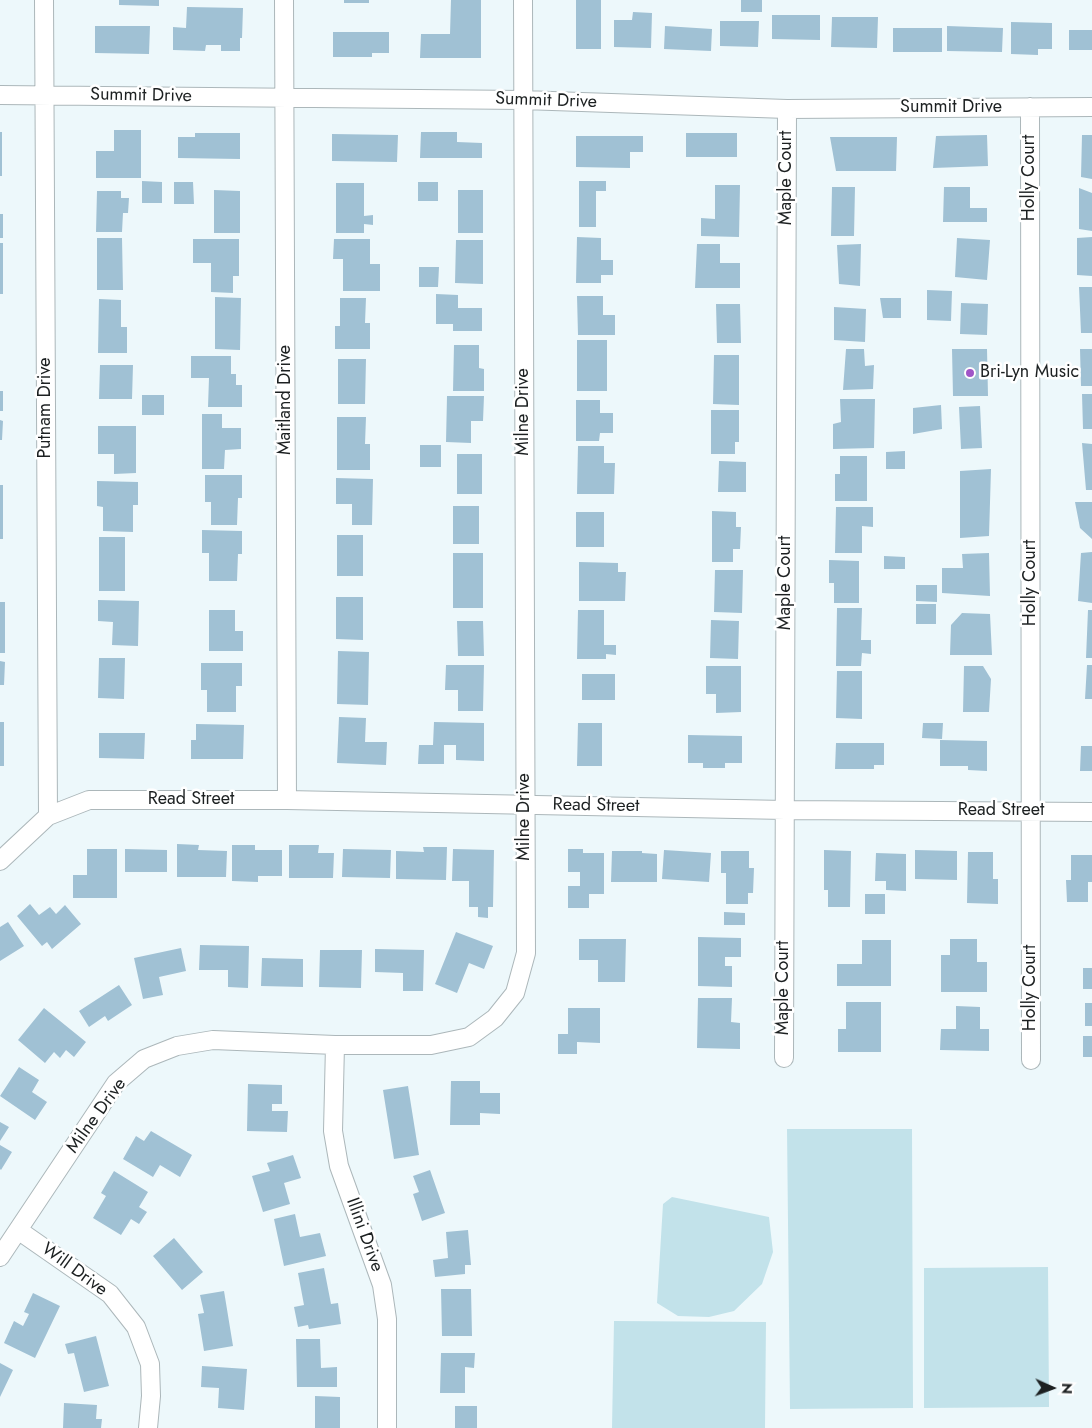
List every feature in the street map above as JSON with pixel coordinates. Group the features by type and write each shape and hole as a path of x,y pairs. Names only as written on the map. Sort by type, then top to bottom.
{"street":[{"name":"Putnam Drive","path":"44,0 48,816"},
{"name":"Maitland Drive","path":"284,0 286,800"},
{"name":"Milne Drive","path":"0,1257 116,1083 144,1058 177,1046 213,1040 335,1045 431,1044 469,1037 495,1018 515,993 526,953 523,0"},
{"name":"Summit Drive","path":"0,95 523,100 787,109 1092,107"},
{"name":"Holly Court","path":"1030,107 1031,1060"},
{"name":"Maple Court","path":"784,1058 787,109"},
{"name":"Read Street","path":"0,861 48,816 88,800 286,800 785,810 1092,812"},
{"name":"Illini Drive","path":"335,1045 333,1131 338,1157 382,1285 386,1319 386,1428"},
{"name":"Will Drive","path":"18,1230 110,1294 136,1328 150,1364 151,1396 148,1428"}],"shaded area":[{"path":"787,1129 912,1129 913,1408 790,1409"},
{"path":"672,1197 769,1217 773,1252 762,1284 734,1311 709,1317 678,1316 657,1303 663,1204"},
{"path":"1048,1267 1049,1407 924,1408 924,1268"},
{"path":"614,1321 766,1322 765,1428 612,1428"}],"building":[{"path":"119,0 159,0 159,6 119,5"},
{"path":"344,0 369,0 369,3 344,3"},
{"path":"451,0 481,0 481,58 420,58 421,34 450,34"},
{"path":"576,0 601,0 601,49 576,49"},
{"path":"741,0 762,0 762,12 741,12"},
{"path":"187,7 243,8 240,51 221,51 221,45 206,45 205,51 173,50 173,27 186,28"},
{"path":"633,12 652,13 651,48 614,47 614,20 632,20"},
{"path":"772,15 820,15 820,40 772,39"},
{"path":"832,17 878,17 877,48 831,47"},
{"path":"720,21 759,21 758,47 720,46"},
{"path":"1011,22 1052,23 1052,49 1038,49 1038,55 1011,54"},
{"path":"95,26 150,26 149,54 95,53"},
{"path":"665,26 712,29 711,51 664,49"},
{"path":"947,26 1003,28 1002,52 947,51"},
{"path":"893,28 942,28 942,52 893,52"},
{"path":"1069,30 1092,30 1092,50 1069,50"},
{"path":"333,32 389,32 389,53 372,53 372,57 333,57"},
{"path":"114,130 141,130 141,178 96,178 96,151 114,151"},
{"path":"0,132 2,132 2,176 0,176"},
{"path":"421,132 457,132 457,142 482,143 482,158 420,158"},
{"path":"195,133 240,133 240,159 178,158 178,137 195,137"},
{"path":"686,133 737,133 737,157 686,157"},
{"path":"332,134 398,135 397,162 332,161"},
{"path":"987,135 988,166 933,168 936,136"},
{"path":"1082,135 1092,135 1092,179 1081,177"},
{"path":"576,136 643,136 643,152 630,152 630,168 576,167"},
{"path":"830,137 897,137 896,171 836,171"},
{"path":"142,181 162,182 162,203 142,203"},
{"path":"579,181 606,181 606,191 596,191 596,227 579,227"},
{"path":"174,182 193,182 194,204 174,204"},
{"path":"418,182 438,182 438,201 418,201"},
{"path":"336,183 364,183 364,216 373,215 373,225 364,224 364,233 336,233"},
{"path":"715,185 740,185 739,237 701,236 701,218 715,219"},
{"path":"832,187 855,187 854,236 831,236"},
{"path":"944,187 970,187 970,208 987,208 987,222 943,222"},
{"path":"1079,188 1092,193 1092,231 1079,229"},
{"path":"214,190 240,191 240,233 214,233"},
{"path":"458,190 483,190 483,233 458,233"},
{"path":"97,191 121,191 121,198 129,198 128,213 123,213 122,232 96,232"},
{"path":"0,214 3,214 3,238 0,238"},
{"path":"577,237 601,238 601,260 613,260 613,275 601,275 601,283 576,283"},
{"path":"1092,237 1092,276 1077,275 1077,238"},
{"path":"97,238 122,238 123,290 97,290"},
{"path":"957,238 990,240 987,280 955,277"},
{"path":"193,239 239,239 239,276 233,276 233,293 211,292 211,263 193,263"},
{"path":"334,239 370,239 370,264 380,264 380,291 343,291 343,259 333,259"},
{"path":"456,240 483,240 483,284 455,283"},
{"path":"0,243 3,243 3,294 0,294"},
{"path":"697,244 720,244 720,263 740,263 740,288 695,288"},
{"path":"861,244 860,286 839,284 837,245"},
{"path":"419,267 439,267 438,287 419,287"},
{"path":"1079,287 1092,287 1092,333 1081,333"},
{"path":"927,290 952,291 951,321 927,320"},
{"path":"436,294 458,295 458,308 482,308 482,331 453,331 453,324 436,324"},
{"path":"577,296 603,296 603,315 615,315 615,335 578,335"},
{"path":"215,297 241,298 240,350 215,349"},
{"path":"340,298 366,298 365,323 370,323 370,349 335,349 335,326 340,326"},
{"path":"880,298 901,298 901,318 883,318"},
{"path":"99,299 121,300 121,327 127,327 127,353 98,353"},
{"path":"961,303 988,304 987,335 960,334"},
{"path":"716,304 740,304 741,343 717,343"},
{"path":"834,307 866,309 865,342 834,340"},
{"path":"577,340 607,340 607,391 577,391"},
{"path":"454,345 479,345 479,368 484,369 484,391 453,391"},
{"path":"846,349 864,349 865,366 874,365 873,389 843,390"},
{"name":"Bri-Lyn Music","path":"952,349 987,349 988,396 953,396"},
{"path":"1080,349 1092,349 1092,386 1081,386"},
{"path":"714,355 739,355 739,405 713,404"},
{"path":"191,356 231,356 231,374 236,374 236,385 242,385 242,407 208,407 209,378 191,378"},
{"path":"338,359 366,359 365,404 338,404"},
{"path":"100,365 133,365 132,399 99,399"},
{"path":"0,391 3,391 3,411 0,411"},
{"path":"1082,394 1092,394 1092,429 1083,429"},
{"path":"142,395 164,395 164,415 142,415"},
{"path":"447,396 484,396 483,421 471,421 471,443 446,442"},
{"path":"840,399 875,399 874,448 833,449 833,424 841,422"},
{"path":"576,400 600,400 600,413 613,413 613,433 600,433 599,441 576,441"},
{"path":"941,405 942,429 913,434 913,408"},
{"path":"980,406 982,448 961,449 959,407"},
{"path":"711,410 739,410 739,442 735,442 735,454 711,454"},
{"path":"202,414 222,414 222,428 241,428 241,449 225,450 224,469 202,469"},
{"path":"337,417 366,417 365,444 370,444 370,470 337,470"},
{"path":"0,420 3,421 2,440 0,440"},
{"path":"98,426 136,426 136,473 114,474 114,454 98,454"},
{"path":"1082,443 1092,444 1092,490 1086,490"},
{"path":"420,445 441,445 441,467 420,467"},
{"path":"578,446 604,446 604,463 615,463 614,494 577,494"},
{"path":"905,451 905,469 886,469 886,452"},
{"path":"457,454 482,454 482,494 457,494"},
{"path":"840,456 867,456 867,501 835,501 835,474 840,474"},
{"path":"719,461 746,462 746,492 718,492"},
{"path":"991,469 989,536 960,538 960,471"},
{"path":"205,475 242,475 242,498 238,498 237,525 211,525 211,502 205,502"},
{"path":"336,478 373,479 372,525 352,525 352,504 336,504"},
{"path":"97,481 138,482 138,505 133,505 133,532 103,531 103,507 97,506"},
{"path":"0,485 3,485 3,539 0,539"},
{"path":"1075,502 1092,502 1092,539 1080,528"},
{"path":"453,506 479,506 479,544 453,544"},
{"path":"836,507 873,507 873,527 862,526 862,553 835,553"},
{"path":"712,511 736,512 736,527 741,527 740,549 733,549 733,562 712,562"},
{"path":"576,512 604,512 604,547 576,547"},
{"path":"202,530 242,531 242,554 238,554 237,581 209,581 209,553 202,553"},
{"path":"337,535 363,535 363,576 337,576"},
{"path":"99,537 125,537 125,591 99,591"},
{"path":"1092,552 1092,603 1078,601 1081,553"},
{"path":"453,553 483,553 483,608 453,608"},
{"path":"989,553 990,596 942,593 942,568 963,568 962,554"},
{"path":"884,556 905,557 905,569 884,569"},
{"path":"829,560 859,561 859,603 834,603 834,583 829,583"},
{"path":"579,562 618,563 618,572 626,572 625,601 579,601"},
{"path":"715,570 743,570 742,613 714,612"},
{"path":"916,585 937,585 937,602 916,601"},
{"path":"336,597 363,597 363,640 336,639"},
{"path":"98,600 139,601 138,646 112,645 113,622 98,621"},
{"path":"0,602 5,602 5,653 0,653"},
{"path":"916,604 936,604 936,624 916,624"},
{"path":"837,608 862,608 861,640 871,640 871,654 862,653 861,666 836,666"},
{"path":"209,610 235,610 235,631 243,631 243,651 209,651"},
{"path":"578,610 604,610 604,645 616,645 616,655 606,654 606,659 577,659"},
{"path":"1088,610 1092,610 1092,658 1086,658"},
{"path":"962,613 990,614 992,655 950,655 951,625"},
{"path":"711,620 739,621 738,659 710,658"},
{"path":"457,621 483,621 484,656 458,656"},
{"path":"338,651 369,652 368,705 337,704"},
{"path":"99,658 125,658 124,699 98,698"},
{"path":"0,661 5,662 4,685 0,685"},
{"path":"201,663 242,663 242,686 236,686 236,712 207,712 207,690 201,690"},
{"path":"446,665 484,665 483,711 458,711 458,690 445,690"},
{"path":"1087,665 1092,665 1092,699 1085,699"},
{"path":"706,666 741,666 741,712 716,713 716,694 706,694"},
{"path":"964,666 983,666 991,679 989,712 963,712"},
{"path":"837,671 862,671 862,719 836,718"},
{"path":"582,674 615,674 615,700 582,700"},
{"path":"339,717 366,718 365,742 387,742 386,765 337,763"},
{"path":"0,722 4,722 4,766 0,766"},
{"path":"434,722 484,723 484,761 456,760 456,745 444,745 444,764 418,764 419,745 433,745"},
{"path":"578,723 602,723 602,766 577,766"},
{"path":"923,723 943,723 942,739 922,738"},
{"path":"196,724 244,725 243,759 191,759 191,740 196,740"},
{"path":"99,733 145,733 144,759 99,758"},
{"path":"688,735 742,736 742,763 725,763 725,768 703,768 703,763 688,763"},
{"path":"940,740 987,741 987,771 968,770 968,766 940,766"},
{"path":"836,743 884,743 884,765 874,765 874,769 835,769"},
{"path":"1081,746 1092,746 1092,771 1080,771"},
{"path":"177,844 199,845 198,850 227,851 226,877 177,877"},
{"path":"232,845 255,845 255,850 282,850 282,876 258,876 258,882 232,881"},
{"path":"289,845 319,845 318,853 334,853 333,878 289,878"},
{"path":"423,847 447,847 446,880 396,879 396,851 424,852"},
{"path":"87,849 117,849 117,898 73,898 73,875 87,875"},
{"path":"125,849 167,850 167,872 125,872"},
{"path":"343,849 391,850 390,878 342,877"},
{"path":"453,849 494,850 493,907 488,907 488,918 478,917 478,907 469,907 469,881 452,881"},
{"path":"568,849 583,849 583,853 604,853 604,894 589,894 589,908 568,908 568,886 580,886 580,872 568,872"},
{"path":"664,850 711,853 709,882 662,879"},
{"path":"824,850 851,851 850,907 828,907 828,890 824,890"},
{"path":"915,850 957,851 957,880 915,879"},
{"path":"612,851 642,851 642,853 657,854 657,882 611,882"},
{"path":"721,851 749,851 749,868 754,868 753,893 748,893 748,904 726,904 726,873 721,873"},
{"path":"968,852 993,852 993,879 998,879 998,904 967,903"},
{"path":"876,853 906,854 906,891 886,890 886,881 875,881"},
{"path":"1071,855 1092,855 1092,882 1088,882 1088,902 1067,902 1066,880 1071,880"},
{"path":"865,894 885,894 885,914 865,914"},
{"path":"30,904 39,915 50,907 56,914 65,905 81,924 52,949 47,942 42,946 17,916"},
{"path":"724,912 745,913 745,925 724,925"},
{"path":"8,922 24,946 0,961 0,927"},
{"path":"456,932 493,946 484,969 469,963 457,993 435,984"},
{"path":"698,937 741,938 741,957 725,957 725,966 732,966 732,987 698,986"},
{"path":"579,939 626,939 625,982 598,982 598,960 579,960"},
{"path":"950,939 977,939 977,962 987,962 987,992 941,992 941,955 950,955"},
{"path":"862,940 891,940 891,986 837,986 837,964 862,964"},
{"path":"200,945 249,946 248,988 228,987 228,970 199,970"},
{"path":"181,948 186,971 159,977 163,995 143,999 134,958"},
{"path":"375,949 424,950 423,991 403,991 403,973 375,972"},
{"path":"320,950 362,950 361,988 319,987"},
{"path":"262,958 303,959 303,987 261,986"},
{"path":"1083,968 1092,968 1092,989 1083,989"},
{"path":"119,985 132,1005 108,1021 105,1016 89,1027 79,1011"},
{"path":"698,998 732,998 731,1022 740,1023 740,1049 697,1048"},
{"path":"846,1002 881,1002 881,1052 838,1052 838,1029 846,1029"},
{"path":"1085,1003 1092,1003 1092,1026 1085,1026"},
{"path":"956,1006 980,1007 980,1029 989,1029 989,1051 940,1050 941,1029 956,1029"},
{"path":"44,1008 86,1042 74,1057 66,1050 60,1058 54,1052 45,1063 18,1040"},
{"path":"568,1008 600,1008 600,1043 577,1042 577,1054 558,1054 558,1034 568,1034"},
{"path":"1083,1036 1092,1036 1092,1057 1083,1057"},
{"path":"19,1067 39,1080 32,1092 47,1102 35,1120 0,1096"},
{"path":"451,1081 480,1081 480,1093 500,1093 500,1114 480,1113 480,1125 450,1125"},
{"path":"248,1084 282,1085 282,1104 272,1104 272,1111 288,1111 287,1132 247,1131"},
{"path":"408,1086 419,1155 394,1159 383,1090"},
{"path":"0,1122 9,1127 0,1141"},
{"path":"151,1131 192,1155 180,1177 160,1165 153,1177 123,1159 136,1136 144,1141"},
{"path":"0,1145 12,1152 1,1170 0,1169"},
{"path":"293,1155 301,1178 284,1183 290,1204 263,1212 252,1176 270,1171 267,1163"},
{"path":"430,1170 445,1213 422,1221 413,1194 419,1192 413,1176"},
{"path":"114,1171 148,1192 139,1207 147,1212 139,1224 131,1219 121,1235 93,1218 106,1196 101,1193"},
{"path":"295,1214 300,1237 320,1233 326,1256 284,1266 274,1219"},
{"path":"468,1230 471,1265 465,1265 465,1274 435,1277 433,1260 448,1258 446,1232"},
{"path":"174,1238 203,1272 182,1290 153,1256"},
{"path":"324,1268 331,1304 338,1303 341,1324 309,1329 308,1325 298,1327 294,1307 304,1305 298,1273"},
{"path":"441,1289 471,1289 472,1336 442,1336"},
{"path":"224,1291 233,1346 204,1351 198,1314 204,1313 200,1295"},
{"path":"33,1293 60,1306 35,1358 4,1343 14,1321 23,1326 29,1314 24,1312"},
{"path":"96,1336 109,1386 84,1392 74,1353 68,1354 65,1344"},
{"path":"296,1339 320,1339 321,1368 337,1367 337,1387 297,1387"},
{"path":"441,1353 475,1353 474,1368 465,1367 465,1393 440,1393"},
{"path":"0,1363 13,1370 0,1397"},
{"path":"202,1366 247,1369 244,1410 218,1408 219,1388 201,1387"},
{"path":"315,1396 340,1397 340,1428 315,1428"},
{"path":"64,1403 97,1405 96,1419 102,1419 101,1428 63,1428"},
{"path":"455,1406 477,1406 477,1428 455,1428"}],"place":[{"name":"Bri-Lyn Music","path":"970,373"}]}
